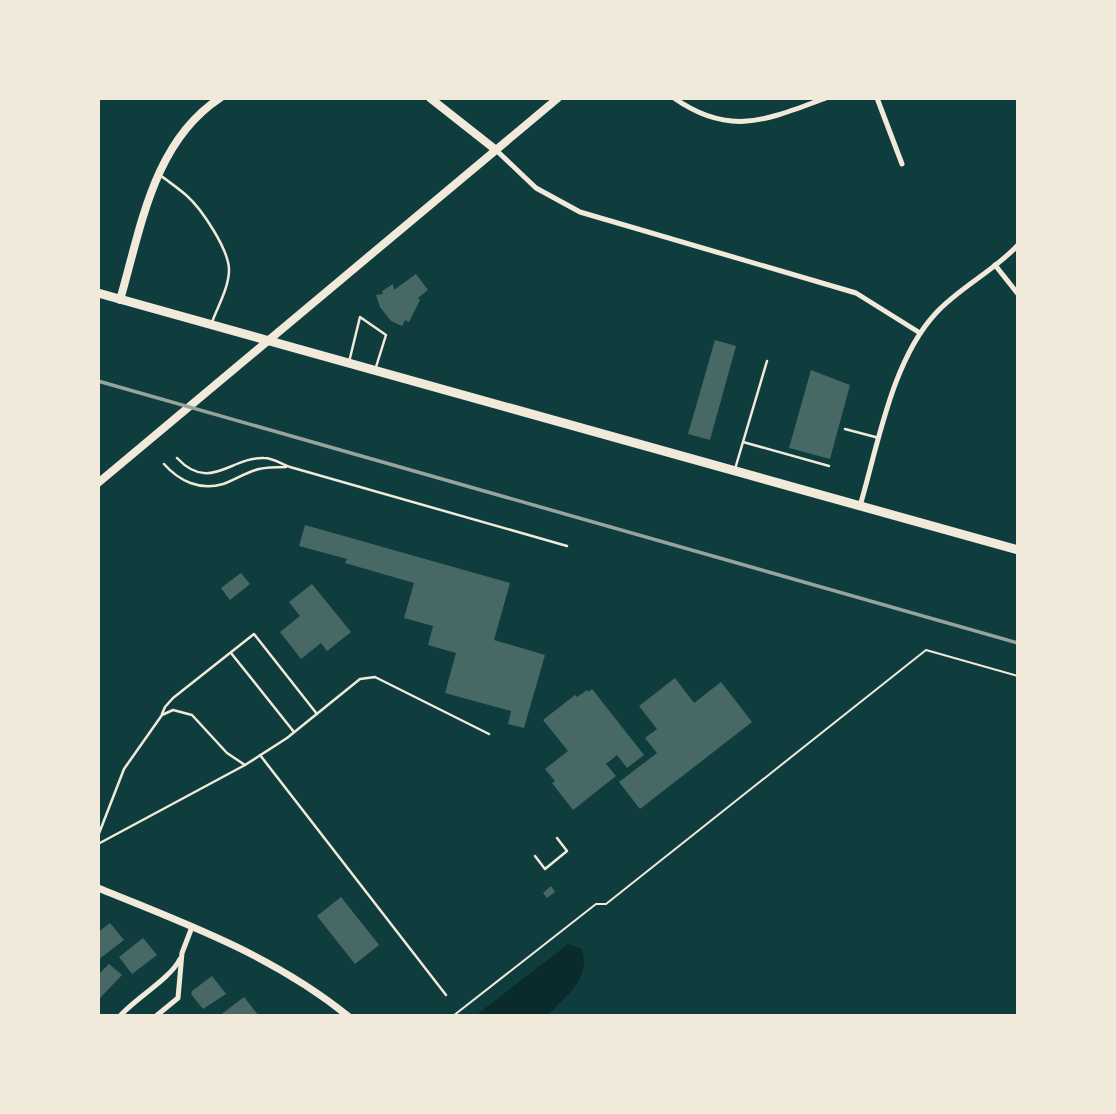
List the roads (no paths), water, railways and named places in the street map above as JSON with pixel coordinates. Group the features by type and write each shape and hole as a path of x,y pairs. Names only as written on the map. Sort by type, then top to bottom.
{"main road":[{"path":"120,300 159,174 182,133 208,106 220,98"},
{"path":"430,98 496,150"},
{"path":"98,483 558,98"},
{"path":"98,293 1014,548"}],"street":[{"path":"674,98 698,113 747,122 768,119 826,98"},
{"path":"877,98 902,164"},
{"path":"496,150 536,188 580,212 856,293 920,333"},
{"path":"860,506 898,376 920,333 953,297 1018,245"},
{"path":"995,265 1018,294"},
{"path":"1014,548 1018,540"},
{"path":"98,888 253,953 315,990 348,1016"},
{"path":"120,1016 134,1000 174,970 192,927"},
{"path":"156,1016 178,998 183,953"}],"lane":[{"path":"159,174 188,197 204,215 230,268 228,282 211,325"},
{"path":"348,363 360,317 386,335 375,371"},
{"path":"734,471 767,361"},
{"path":"845,429 880,438"},
{"path":"743,442 829,466"},
{"path":"177,458 185,467 197,472 220,472 256,458 267,457 290,467 567,546"},
{"path":"164,464 177,477 192,485 208,487 223,484 259,469 290,467"},
{"path":"98,836 124,769 162,715 165,706 254,634 317,714"},
{"path":"231,653 294,732"},
{"path":"98,844 245,765 294,732 360,679 375,677 489,734"},
{"path":"162,715 173,710 192,715 227,753 245,765"},
{"path":"260,755 446,995"},
{"path":"535,856 545,869 567,851 557,838"}],"water":[{"path":"568,944 582,949 583,970 569,994 547,1016 475,1016"}],"railway":[{"path":"98,381 1018,643"}]}
